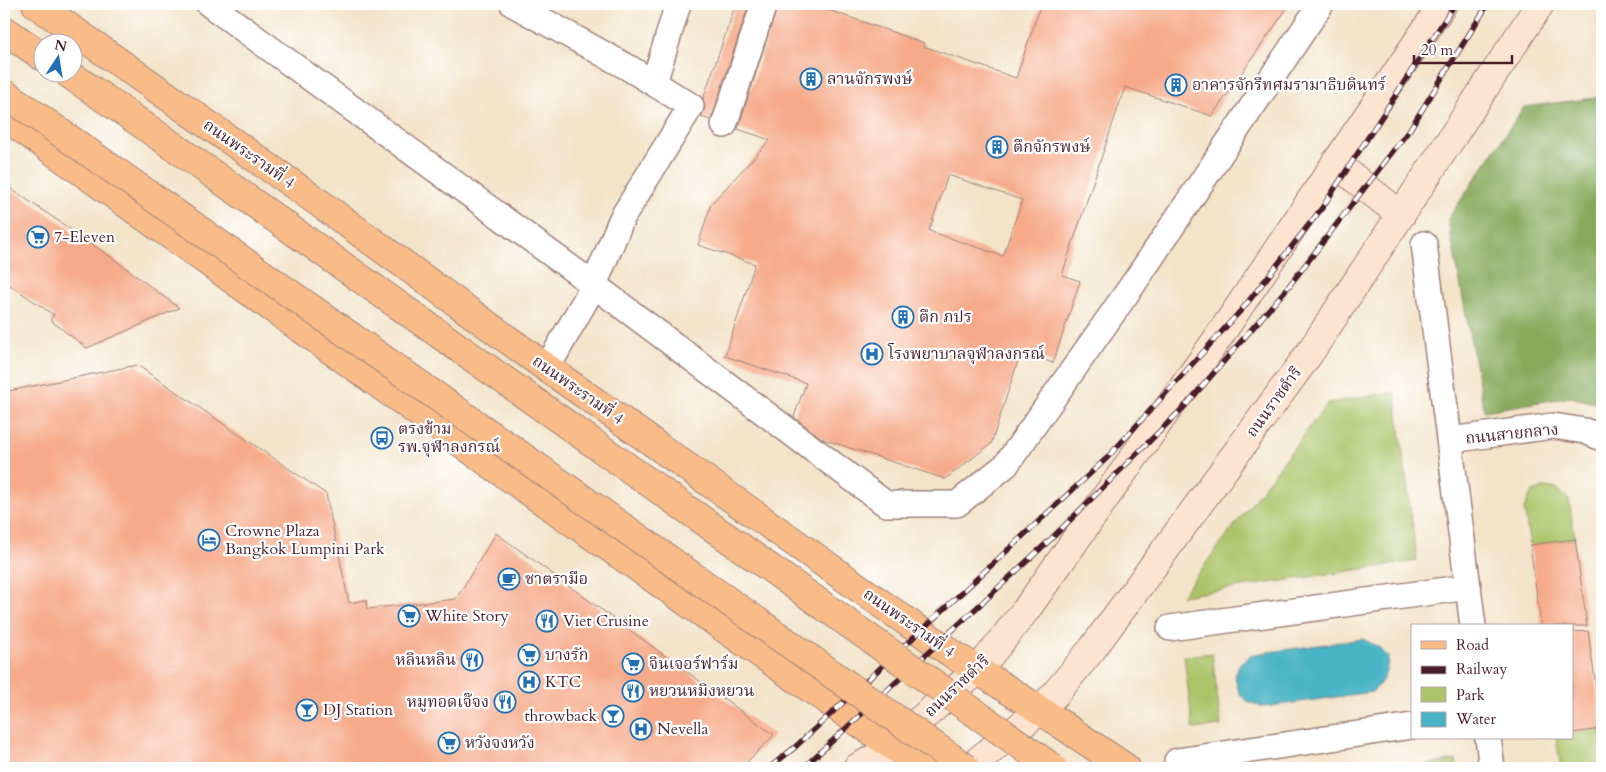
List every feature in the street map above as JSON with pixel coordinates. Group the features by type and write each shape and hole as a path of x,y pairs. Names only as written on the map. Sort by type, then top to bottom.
{"main road":[{"name":"ถนนพระรามที่ 4","path":"36,4 311,197 548,368 978,670 1126,768"},
{"name":"ถนนราชดำริ","path":"857,768 877,757 892,745 978,670 1026,610 1220,335 1442,4"},
{"name":"ถนนราชดำริ","path":"968,768 1040,710 1093,648 1304,362 1540,4"},
{"path":"4,30 32,49"},
{"name":"ถนนพระรามที่ 4","path":"80,82 1054,768"},
{"path":"4,94 968,768"},
{"path":"4,116 520,485 924,768"},
{"path":"1335,163 1401,215"}],"street":[{"path":"208,4 594,285 886,504 958,504 1006,465 1136,280 1321,4"},
{"path":"513,4 654,83 691,106 622,218 594,285 548,368"},
{"path":"654,83 678,4"},
{"path":"724,125 764,4"},
{"path":"1424,244 1473,624"},
{"name":"ถนนสายกลาง","path":"1450,440 1553,426 1585,431 1602,438"},
{"path":"1170,628 1468,587"},
{"path":"1177,761 1411,726"},
{"path":"1488,740 1492,768"}],"green space":[{"path":"1602,97 1602,405 1571,397 1484,411 1448,219 1524,107"},
{"path":"1395,392 1417,561 1181,596 1328,403"},
{"path":"1546,487 1558,489 1569,500 1575,539 1530,545 1524,509 1531,493"},
{"path":"1212,653 1221,726 1193,729 1184,656"},
{"path":"1602,729 1602,768 1561,768 1556,740 1574,740 1574,733"},
{"path":"1456,760 1457,768 1406,768"}],"water":[{"path":"1363,639 1380,648 1388,657 1384,677 1372,692 1264,707 1249,702 1240,695 1235,676 1240,663 1254,654"}],"building":[{"path":"736,4 749,4 711,120 701,117 705,107 703,99"},
{"path":"778,4 811,4 924,43 923,46 1016,78 1041,4 1290,4 1212,116 1125,87 1062,275 1080,281 1053,363 1021,352 991,444 945,479 823,439 794,417 806,383 725,356 755,264 698,245 711,204 770,140 738,129","holes":["948,175 1022,200 1003,256 929,231"]},
{"path":"4,184 111,257 179,308 87,348 50,320 54,315 4,281"},
{"path":"137,365 326,494 349,603 366,600 367,609 456,599 496,533 774,735 741,768 4,768 4,392"},
{"path":"1575,539 1587,626 1541,624 1530,545"},
{"path":"1588,631 1602,729 1574,733 1574,632"}],"railway":[{"path":"769,768 794,748 1107,458 1244,307 1322,208 1455,4"},
{"path":"803,768 1051,539 1186,405 1289,286 1410,129 1488,4"}],"place":[{"name":"ลานจักรพงษ์","path":"811,79"},
{"name":"อาคารจักรีทศมรามาธิบดินทร์","path":"1176,85"},
{"name":"ตึกจักรพงษ์","path":"997,147"},
{"name":"7-Eleven","path":"38,237"},
{"name":"ตึก ภปร","path":"903,317"},
{"name":"โรงพยาบาลจุฬาลงกรณ์","path":"872,354"},
{"name":"ตรงข้าม รพ.จุฬาลงกรณ์","path":"382,438"},
{"name":"Crowne Plaza Bangkok Lumpini Park","path":"209,540"},
{"name":"ชาตรามือ","path":"509,579"},
{"name":"White Story","path":"409,616"},
{"name":"Viet Crusine","path":"547,621"},
{"name":"บางรัก","path":"529,655"},
{"name":"หลินหลิน","path":"472,660"},
{"name":"จินเจอร์ฟาร์ม","path":"633,664"},
{"name":"KTC","path":"529,682"},
{"name":"หยวนหมิงหยวน","path":"633,691"},
{"name":"หมูทอดเจ๊จง","path":"505,702"},
{"name":"DJ Station","path":"307,710"},
{"name":"throwback","path":"613,716"},
{"name":"Nevella","path":"641,729"},
{"name":"หวังจงหวัง","path":"449,743"}]}
